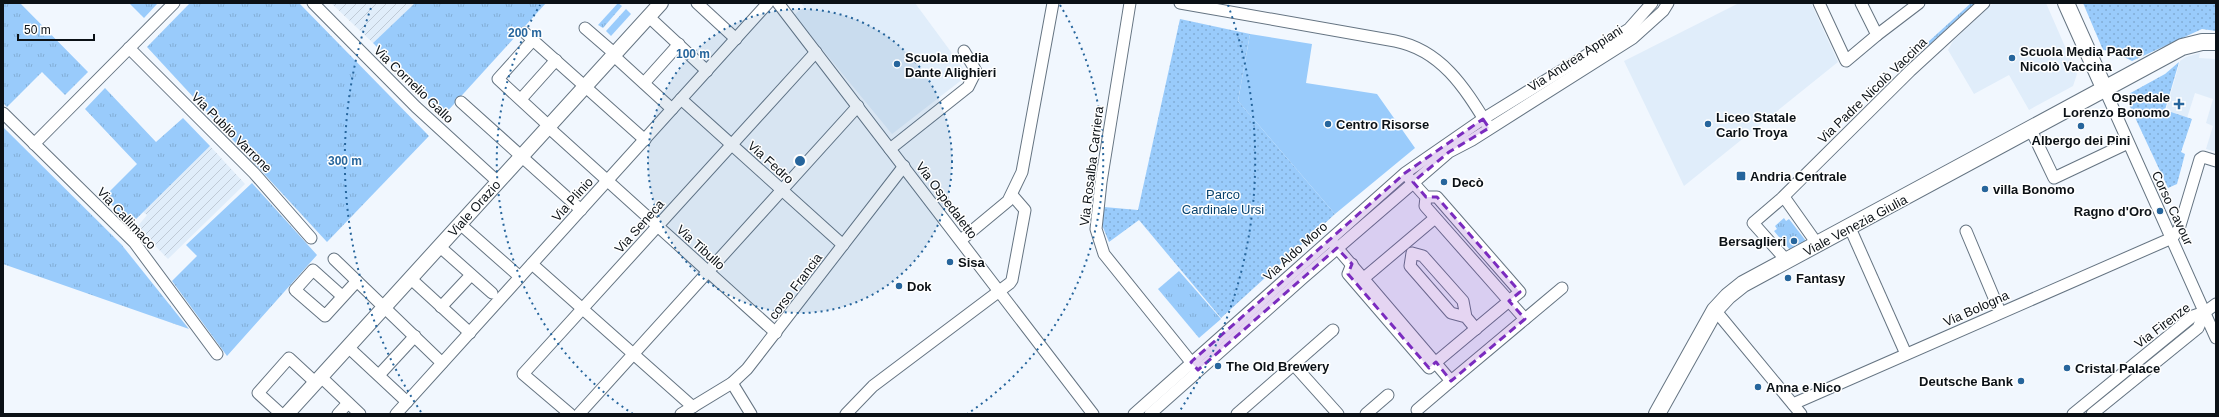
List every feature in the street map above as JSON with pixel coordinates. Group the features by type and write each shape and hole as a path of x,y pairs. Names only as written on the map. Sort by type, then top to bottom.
{"main road":[{"path":"2066,3 2105,90"},
{"name":"Viale Venezia Giulia","path":"1657,414 1715,310 1728,296 1743,284 1850,228 2182,47 2202,42 2216,42"}],"street":[{"path":"34,144 174,3"},
{"name":"Via Cornelio Gallo","path":"313,3 416,107 498,182"},
{"name":"Viale Orazio","path":"287,414 661,3"},
{"name":"Via Plinio","path":"396,414 768,3"},
{"name":"Via Ospedaletto","path":"778,3 961,240 998,293 1093,414"},
{"path":"961,240 996,212 1012,195 1026,157 1053,3"},
{"name":"Via Rosalba Carriera","path":"1130,3 1101,182 1096,229 1104,254 1194,366"},
{"path":"1180,3 1407,43 1438,60 1448,70 1486,124"},
{"name":"Via Andrea Appiani","path":"1486,124 1629,29 1652,3"},
{"name":"Via Andrea Appiani","path":"1486,124 1633,38 1663,11 1668,3"},
{"path":"1819,3 1846,61 1915,4"},
{"path":"1861,3 1877,35"},
{"name":"Via Padre Nicolò Vaccina","path":"1787,261 1753,223 1782,198 1910,71 1984,3"},
{"path":"702,5 736,39"},
{"path":"649,17 707,70"},
{"path":"585,28 672,109"},
{"name":"Via Tibullo","path":"556,60 529,36 498,79 607,181 776,333"},
{"path":"644,83 679,44"},
{"name":"Via Publio Varrone","path":"129,48 254,173 311,238"},
{"name":"Via Seneca","path":"570,414 524,374 816,52"},
{"path":"890,149 968,87 976,71 964,52"},
{"path":"521,99 556,60 645,140"},
{"name":"Corso Cavour","path":"2105,90 2216,338"},
{"name":"Via Fedro","path":"681,99 843,245"},
{"path":"461,102 581,210"},
{"path":"579,414 781,189 858,106"},
{"name":"Via Callimaco","path":"3,113 134,242 217,354"},
{"name":"Via Aldo Moro","path":"1134,414 1337,248 1449,152 1486,124"},
{"name":"Via Aldo Moro","path":"1150,414 1194,366 1329,239 1405,173 1439,147 1486,124"},
{"path":"2031,130 2054,178 2128,143"},
{"path":"2172,238 2179,229 2200,159 2203,157 2216,161"},
{"name":"corso Francia","path":"681,414 732,383 747,369 904,166"},
{"path":"1405,173 1426,197 1425,206 1525,319"},
{"path":"846,414 873,386 998,293 1012,280 1025,210 1012,195"},
{"path":"1352,264 1348,274 1429,368 1520,292 1437,197 1426,197"},
{"path":"1782,198 1818,245"},
{"path":"1364,278 1435,218"},
{"path":"460,224 520,278"},
{"path":"1850,228 1906,354"},
{"path":"1966,231 2000,312"},
{"name":"Via Bologna","path":"1793,404 2000,312 2172,238"},
{"path":"1329,239 1451,381"},
{"path":"1404,244 1412,253 1423,256 1463,301 1466,317 1476,329"},
{"path":"439,246 492,293"},
{"path":"1412,253 1410,266 1451,313 1466,317"},
{"path":"334,260 442,363"},
{"path":"532,264 693,407"},
{"path":"441,307 471,275"},
{"path":"410,278 470,333"},
{"path":"342,296 357,281"},
{"path":"1417,410 1562,288"},
{"path":"2205,312 2216,304"},
{"path":"1715,310 1801,414"},
{"name":"Via Firenze","path":"2097,412 2198,328 2205,312"},
{"name":"Via Firenze","path":"2072,414 2193,316 2205,312"},
{"path":"1237,414 1333,330"},
{"path":"379,375 414,336"},
{"path":"348,347 407,402"},
{"path":"281,414 258,393 289,358 319,380 360,414"},
{"path":"1294,365 1338,414"},
{"path":"732,383 751,414"},
{"path":"1366,414 1388,395"},
{"path":"338,414 348,403"}],"highlighted area":[{"path":"1483,119 1489,128 1449,152 1413,182 1426,197 1437,197 1520,292 1509,301 1525,319 1451,381 1436,362 1429,368 1348,274 1352,264 1337,248 1198,370 1191,362 1405,173"}],"shaded area":[{"path":"331,3 415,3 373,43"},
{"name":"Scuola media Dante Alighieri","path":"801,3 915,3 968,75 892,134 794,15 804,7"},
{"name":"Liceo Statale Carlo Troya","path":"1739,3 1811,3 1838,62 1684,186 1624,61"},
{"name":"Scuola Media Padre Nicolò Vaccina","path":"1993,3 2046,3 2077,74 2073,86 2029,110 2009,75 1974,94 1948,50 1953,41"},
{"name":"Ospedale Lorenzo Bonomo","path":"2200,53 2199,58 2216,59 2216,152 2206,149 2213,126 2206,123 2213,99 2195,93 2187,118 2166,110 2180,61 2186,57"},
{"path":"210,146 245,184 168,259 137,227 147,215 143,212"}],"green space":[{"path":"3,3 20,3 88,72 65,95 42,72 7,107 3,103"},
{"path":"129,3 158,3 144,18"},
{"path":"190,3 299,3 429,136 327,242 147,47"},
{"path":"415,3 546,3 444,115 373,43"},
{"path":"618,3 622,6 603,28 598,25"},
{"path":"1971,3 1975,3 1929,45 1927,43"},
{"path":"2083,3 2216,3 2216,31 2202,29 2132,61 2112,51 2103,50"},
{"path":"626,9 631,14 611,36 606,31"},
{"name":"Parco Cardinale Ursi","path":"1180,19 1250,34 1238,101 1335,214 1221,318 1139,220 1109,242 1102,225 1104,207 1138,210"},
{"name":"Centro Risorse","path":"1250,34 1312,44 1306,83 1377,94 1415,148 1335,214 1238,101"},
{"path":"2179,62 2165,110 2192,119 2181,152 2185,154 2177,184 2168,188 2125,96 2165,74"},
{"path":"105,88 156,142 183,118 210,146 131,224 104,197 137,164 85,109"},
{"path":"3,127 121,244 189,329 3,264"},
{"path":"252,183 317,255 227,356 172,281 197,256 186,245"},
{"path":"1784,218 1786,221 1789,219 1806,241 1790,250 1774,231 1777,229 1775,226"},
{"path":"1179,271 1221,319 1199,338 1158,289"}],"place":[{"name":"Scuola Media Padre Nicolò Vaccina","path":"2012,58"},
{"name":"Scuola media Dante Alighieri","path":"897,64"},
{"name":"Ospedale Lorenzo Bonomo","path":"2179,104"},
{"name":"Centro Risorse","path":"1328,124"},
{"name":"Liceo Statale Carlo Troya","path":"1708,124"},
{"name":"Albergo dei Pini","path":"2081,126"},
{"name":"Andria Centrale","path":"1741,176"},
{"name":"Decò","path":"1444,182"},
{"name":"villa Bonomo","path":"1985,189"},
{"name":"Ragno d'Oro","path":"2160,211"},
{"name":"Bersaglieri","path":"1794,241"},
{"name":"Sisa","path":"950,262"},
{"name":"Fantasy","path":"1788,278"},
{"name":"Dok","path":"899,286"},
{"name":"The Old Brewery","path":"1218,366"},
{"name":"Cristal Palace","path":"2067,368"},
{"name":"Deutsche Bank","path":"2021,381"},
{"name":"Anna e Nico","path":"1758,387"}]}
